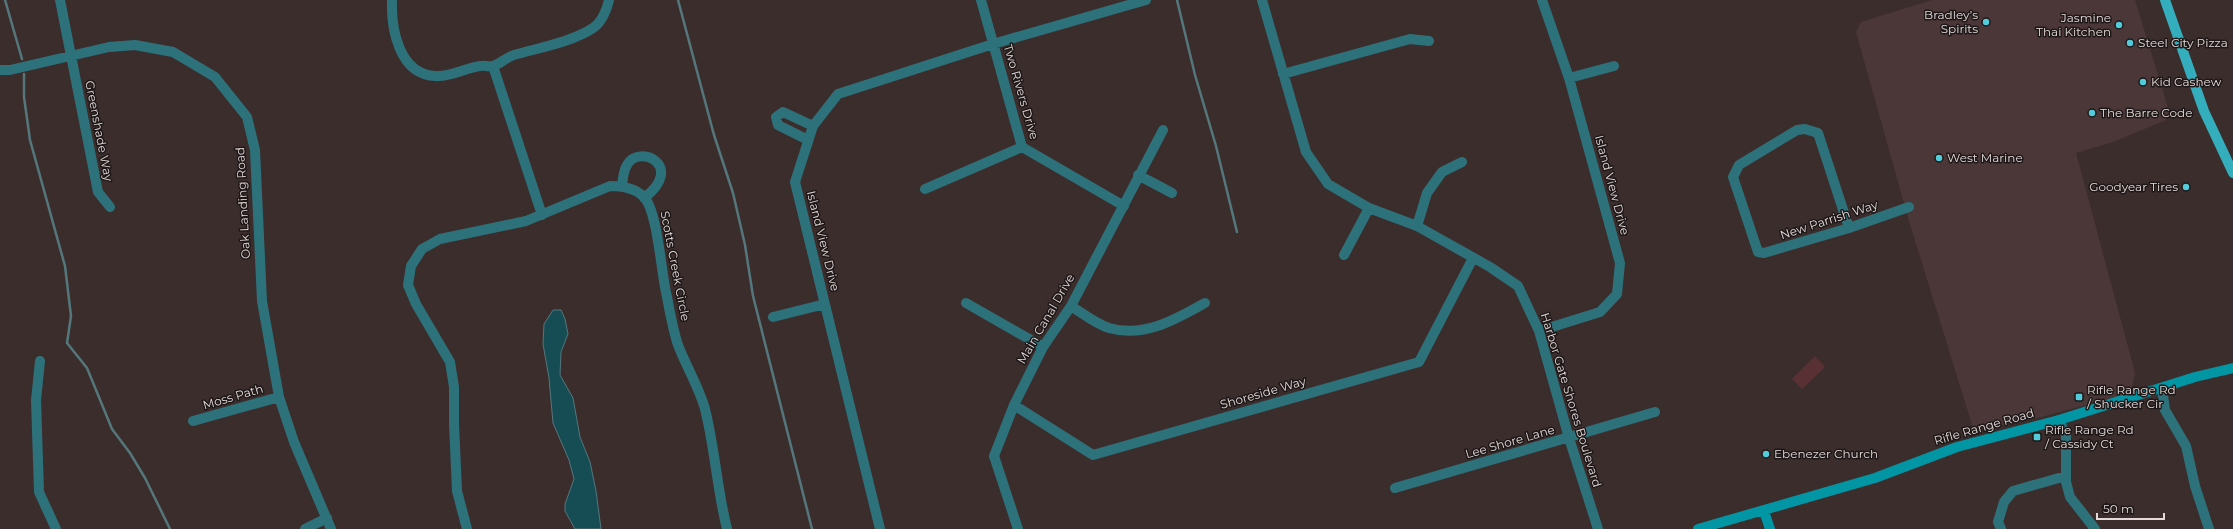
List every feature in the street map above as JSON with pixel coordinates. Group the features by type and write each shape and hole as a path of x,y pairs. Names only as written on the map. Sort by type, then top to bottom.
{"main road":[{"path":"2165,0 2204,111 2233,173"},
{"name":"Rifle Range Road","path":"1698,529 1875,478 1957,447 2059,420 2233,368"},
{"path":"1764,511 1770,529"}],"street":[{"name":"Greenshade Way","path":"60,0 98,192 110,207"},
{"path":"392,0 394,22 399,47 403,58 418,70 435,77 450,75 482,65 493,66 511,56 580,35 594,28 603,17 609,0"},
{"name":"Two Rivers Drive","path":"981,0 1022,147 1124,206"},
{"name":"Island View Drive","path":"880,529 795,182 813,126 838,94 993,44 1146,0"},
{"name":"Harbor Gate Shores Boulevard","path":"1262,0 1306,152 1328,184 1369,208 1417,226 1518,286 1539,332 1569,438 1598,529"},
{"name":"Island View Drive","path":"1539,332 1600,312 1617,294 1620,263 1569,78 1542,0"},
{"path":"1283,74 1410,39 1429,41"},
{"name":"Oak Landing Road","path":"0,70 10,70 109,47 135,45 173,52 215,78 247,117 255,150 262,301 279,397 294,442 331,529"},
{"path":"493,66 542,215"},
{"path":"1569,78 1614,66"},
{"path":"808,140 778,125 776,117 783,112 813,126"},
{"name":"New Parrish Way","path":"1849,228 1818,133 1805,129 1797,130 1739,165 1733,177 1758,252 1770,253 1849,228 1908,207"},
{"name":"Main Canal Drive","path":"1018,529 994,456 1014,405 1043,347 1070,306 1163,130"},
{"path":"925,189 1022,147"},
{"path":"467,529 457,491 454,387 450,362 416,304 408,285 411,266 422,249 440,239 488,230 542,215 610,186 622,186 634,190 644,198 657,188 661,181 659,166 653,159 638,156 629,162 624,173 622,186"},
{"path":"1417,226 1427,193 1442,172 1462,162"},
{"path":"1138,175 1172,193"},
{"name":"Scotts Creek Circle","path":"644,198 652,213 663,284 678,343 705,407 713,444 718,496 727,529"},
{"path":"1344,255 1369,208"},
{"name":"Shoreside Way","path":"1014,405 1093,455 1419,362 1473,258"},
{"path":"966,303 1043,347"},
{"path":"773,317 825,304"},
{"path":"1070,306 1108,328 1140,332 1172,321 1205,304"},
{"path":"40,361 36,400 39,492 56,529"},
{"path":"2162,388 2165,410 2186,446 2195,486 2209,529"},
{"name":"Moss Path","path":"193,421 279,397"},
{"name":"Lee Shore Lane","path":"1395,488 1655,412"},
{"path":"2059,420 2066,435 2066,476 2070,497 2095,529"},
{"path":"2001,529 1998,522 2004,502 2013,491 2066,476"},
{"path":"305,529 327,518"}],"shaded area":[{"path":"1932,0 2135,0 2170,114 2166,120 2113,142 2076,153 2135,373 2131,393 2041,417 1974,431 1909,221 1856,32 1861,22"},
{"path":"1815,356 1825,367 1802,389 1792,379"}],"water":[{"path":"553,310 561,310 565,319 568,334 561,352 560,375 573,398 580,437 590,462 596,491 601,529 575,529 565,511 565,504 574,479 569,460 553,423 549,378 543,344 544,324"}],"waterway":[{"path":"5,0 22,59"},
{"path":"678,0 714,135 733,193 745,245 753,296 812,529"},
{"path":"1177,0 1195,75 1216,146 1237,232"},
{"path":"24,74 24,97 30,140 65,266 71,316 67,343 87,368 112,429 130,453 145,478 170,529"}],"place":[{"name":"Bradley’s Spirits","path":"1986,22"},
{"name":"Jasmine Thai Kitchen","path":"2119,25"},
{"name":"Steel City Pizza","path":"2130,43"},
{"name":"Kid Cashew","path":"2143,82"},
{"name":"The Barre Code","path":"2092,113"},
{"name":"West Marine","path":"1939,158"},
{"name":"Goodyear Tires","path":"2186,187"},
{"name":"Rifle Range Rd / Shucker Cir","path":"2079,397"},
{"name":"Rifle Range Rd / Cassidy Ct","path":"2037,437"},
{"name":"Ebenezer Church","path":"1766,454"}]}
